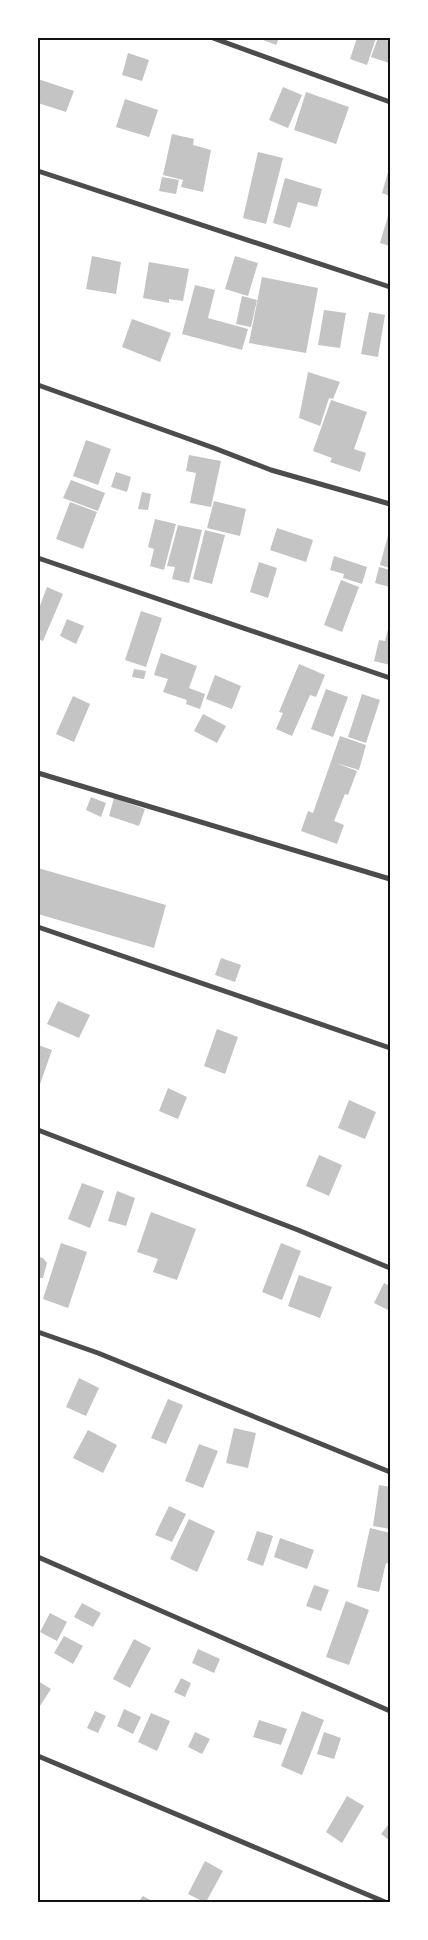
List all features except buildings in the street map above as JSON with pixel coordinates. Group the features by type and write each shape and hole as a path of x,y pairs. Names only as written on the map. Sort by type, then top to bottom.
{"street":[{"path":"213,38 390,102"},
{"path":"38,171 390,287"},
{"path":"38,384 271,470 390,504"},
{"path":"38,558 390,678"},
{"path":"38,773 390,878"},
{"path":"38,927 390,1048"},
{"path":"38,1130 298,1230 390,1268"},
{"path":"38,1332 98,1353 390,1472"},
{"path":"38,1557 390,1711"},
{"path":"38,1756 385,1902"}]}
